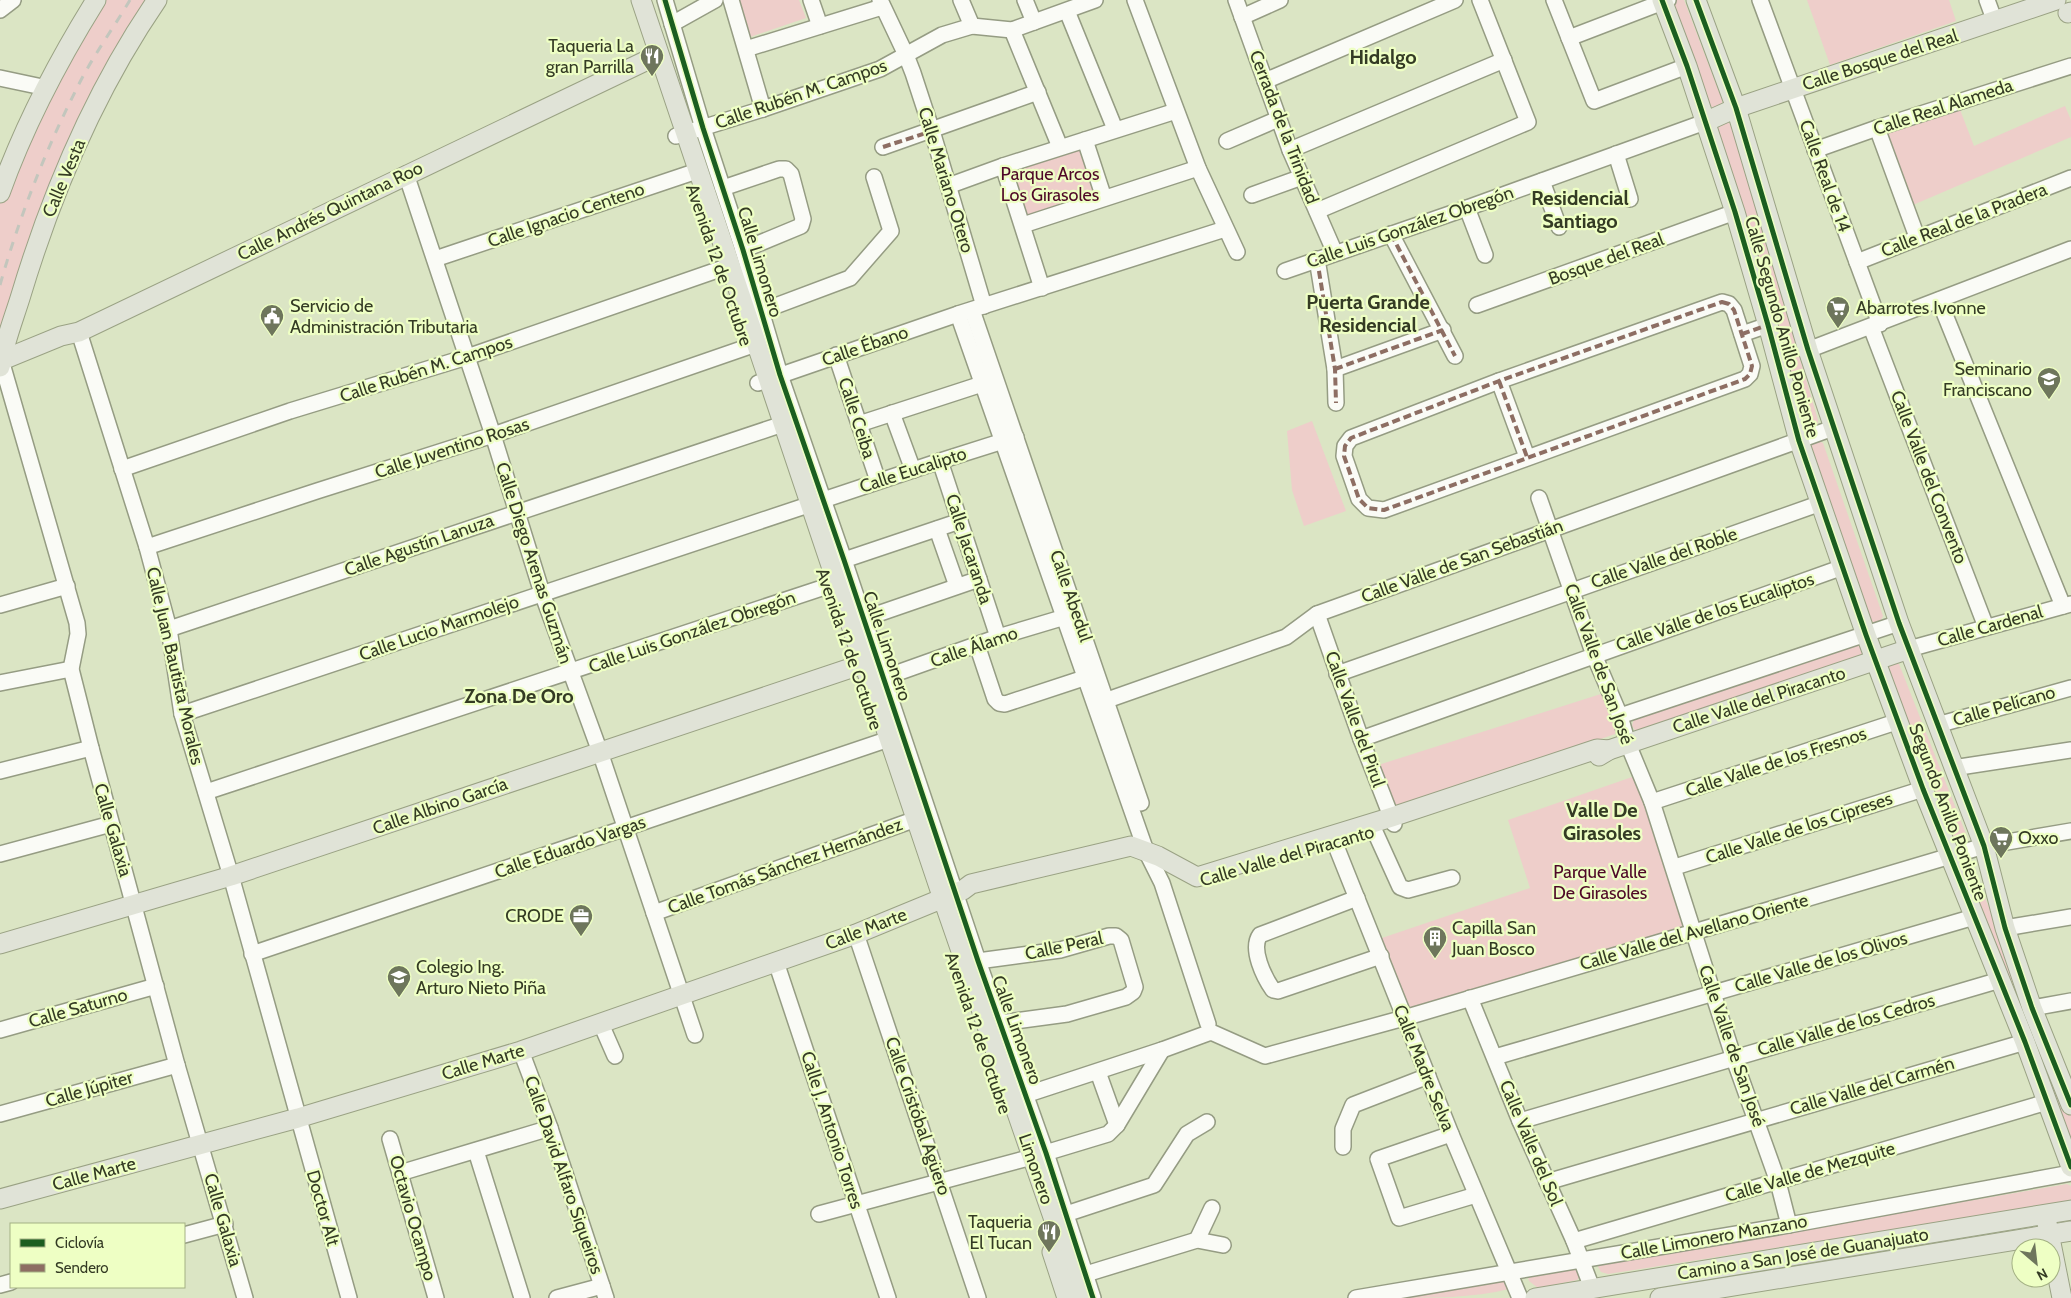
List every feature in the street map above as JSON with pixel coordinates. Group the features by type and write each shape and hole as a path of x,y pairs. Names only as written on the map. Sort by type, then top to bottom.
{"main road":[{"path":"0,193 5,167 96,0"},
{"name":"Calle Vesta","path":"0,363 33,254 56,195 96,104 137,29 157,0"},
{"name":"Avenida 12 de Octubre","path":"630,0 654,57 751,346 768,379 778,426 811,504 832,585 866,663 885,740 912,820 948,896 1033,1157 1067,1298"},
{"name":"Avenida 12 de Octubre","path":"641,0 654,57"},
{"name":"Calle Segundo Anillo Poniente","path":"1696,0 1736,108 1808,350 1909,649"},
{"name":"Calle Segundo Anillo Poniente","path":"1664,1 1735,212 1755,329 1799,441 1876,662"},
{"name":"Calle Bosque del Real","path":"1705,122 1736,108 1995,22 2066,9"},
{"name":"Calle Andrés Quintana Roo","path":"0,363 60,336 79,332 654,57"},
{"name":"Avenida 12 de Octubre","path":"724,267 754,313 751,346"},
{"name":"Calle Valle del Piracanto","path":"948,896 1131,854 1197,886 1372,827 1598,757 1609,750 1876,662 1909,649"},
{"name":"Segundo Anillo Poniente","path":"1909,649 1984,846 2004,928 2032,1008 2067,1085 2071,1105"},
{"name":"Segundo Anillo Poniente","path":"1876,662 1923,789 2025,1042 2071,1167"},
{"name":"Calle Albino García","path":"0,944 231,876 866,663"},
{"name":"Calle Marte","path":"0,1199 298,1118 521,1052 856,934 948,896"},
{"name":"Limonero","path":"1033,1157 1081,1298"},
{"name":"Camino a San José de Guanajuato","path":"1535,1298 2071,1210"},
{"path":"2044,1214 2062,1298"},
{"name":"Camino a San José de Guanajuato","path":"1660,1298 2071,1231"}],"street":[{"path":"0,10 13,0"},
{"name":"Calle Limonero","path":"664,0 743,250 768,379 811,504 844,560 863,619 866,663 883,678 948,896 978,961 1025,1095 1033,1157 1066,1214 1093,1298"},
{"path":"672,24 715,0"},
{"path":"731,0 763,109"},
{"path":"810,0 820,26"},
{"path":"961,0 972,26"},
{"path":"1025,0 1034,22"},
{"name":"Calle Rubén M. Campos","path":"680,134 763,109 880,69 942,35 972,26 1012,30 1095,0"},
{"path":"1135,0 1198,168 1237,252"},
{"name":"Cerrada de la Trinidad","path":"1236,0 1290,150 1335,253"},
{"path":"1242,16 1280,0"},
{"path":"1265,81 1455,0"},
{"path":"1317,211 1528,122 1480,0"},
{"path":"1554,0 1594,101 1687,66"},
{"path":"1987,0 1995,22"},
{"path":"1569,38 1664,1"},
{"name":"Calle Real de 14","path":"1763,1 1792,89 1857,262 1875,325"},
{"path":"746,49 820,26 881,3"},
{"name":"Calle Mariano Otero","path":"881,3 906,55 932,131 948,186 971,310"},
{"path":"1067,11 1115,129"},
{"path":"1012,30 1060,147"},
{"path":"1290,150 1504,60"},
{"name":"Calle Real Alameda","path":"1815,150 1876,128 2071,66"},
{"path":"0,78 47,88"},
{"path":"883,147 1038,92"},
{"path":"948,186 1060,147 1176,111"},
{"path":"1227,141 1278,119"},
{"name":"Calle Luis González Obregón","path":"1284,271 1467,208 1705,122"},
{"path":"1876,128 1917,237"},
{"path":"1085,140 1104,198"},
{"path":"1616,154 1630,199"},
{"path":"1003,166 1042,288"},
{"path":"1023,225 1198,168"},
{"path":"723,188 779,170 786,169 791,174 803,219 801,226 743,250"},
{"name":"Calle Ignacio Centeno","path":"435,259 693,173"},
{"name":"Calle Diego Arenas Guzmán","path":"406,174 493,435 542,593 600,752 695,1036"},
{"path":"1252,195 1302,177"},
{"path":"754,313 850,278 890,231 874,178"},
{"name":"Calle Real de la Pradera","path":"1857,262 2071,178"},
{"path":"1542,181 1559,227"},
{"path":"1467,208 1485,255"},
{"name":"Bosque del Real","path":"1478,305 1735,212"},
{"path":"971,310 1225,229"},
{"path":"1391,234 1455,356"},
{"path":"1808,350 2071,249"},
{"path":"1317,259 1335,369 1336,403"},
{"name":"Calle Rubén M. Campos","path":"122,469 290,411 467,357 724,267"},
{"path":"1939,300 2067,605"},
{"path":"1722,302 1729,304 1755,329 1752,366 1750,374 1745,380 1384,510 1368,508 1359,499 1344,456 1345,446 1351,438 1499,381 1722,302"},
{"name":"Calle Ébano","path":"768,379 971,310"},
{"name":"Calle Abedul","path":"971,310 982,384 1009,440"},
{"name":"Calle Abedul","path":"971,310 1009,440 1157,866 1209,1028"},
{"name":"Calle Valle del Convento","path":"1875,325 1986,627"},
{"path":"1335,369 1442,330"},
{"name":"Calle Juan Bautista Morales","path":"79,332 147,548 168,629 182,714 231,876 298,1118"},
{"name":"Calle Juventino Rosas","path":"147,548 493,435 751,346"},
{"name":"Calle Ceiba","path":"836,355 878,481"},
{"name":"Calle Galaxia","path":"0,363 77,623 78,634 71,669 91,748 177,1064 202,1145 244,1298"},
{"path":"1499,381 1527,457"},
{"path":"859,424 982,384"},
{"path":"892,413 913,470"},
{"name":"Calle Agustín Lanuza","path":"168,629 778,426"},
{"name":"Calle Valle de San Sebastián","path":"1101,702 1286,637 1317,614 1833,428"},
{"name":"Calle Eucalipto","path":"811,504 940,460 1009,440"},
{"name":"Calle Jacaranda","path":"940,460 998,637"},
{"name":"Calle Valle de San José","path":"1539,498 1594,655 1620,716 1628,744 1652,802 1734,1058 1778,1182 1789,1225"},
{"name":"Calle Valle del Roble","path":"1337,674 1821,503"},
{"name":"Calle Lucio Marmolejo","path":"182,714 811,504"},
{"path":"844,560 960,521"},
{"path":"937,529 957,586"},
{"name":"Calle Abedul","path":"1048,552 1065,617 1077,632 1086,677 1101,702"},
{"name":"Calle Valle de los Eucaliptos","path":"1361,739 1843,567"},
{"path":"863,619 979,578"},
{"name":"Calle Luis González Obregón","path":"206,792 832,585"},
{"path":"0,604 67,586"},
{"name":"Calle Cardenal","path":"1909,649 2067,605"},
{"name":"Calle Valle del Pirul","path":"1317,614 1337,674 1393,821"},
{"name":"Calle Álamo","path":"883,678 998,637 1065,617"},
{"name":"Calle Valle del Piracanto","path":"1620,716 1899,623"},
{"path":"977,645 995,699 999,704 1005,704 1086,677"},
{"path":"0,683 71,669"},
{"name":"Calle Pelícano","path":"1937,725 2071,688"},
{"name":"Calle Valle de los Fresnos","path":"1652,802 1899,721"},
{"name":"Calle Eduardo Vargas","path":"252,954 885,740"},
{"path":"0,771 91,748"},
{"path":"1953,768 2071,750"},
{"name":"Calle Valle de los Cipreses","path":"1674,867 1923,789"},
{"name":"Calle Tomás Sánchez Hernández","path":"654,913 912,820"},
{"path":"0,854 111,824"},
{"path":"1372,827 1400,887 1408,890 1452,878"},
{"name":"Calle Valle del Avellano Oriente","path":"1209,1028 1265,1056 1404,1018 1984,846 2071,831"},
{"name":"Calle Madre Selva","path":"1333,840 1451,1134 1520,1298"},
{"path":"1357,898 1260,935 1256,940 1256,948 1268,982 1273,990 1278,991 1381,956"},
{"name":"Calle Valle de los Olivos","path":"1495,1057 1974,917"},
{"path":"2004,928 2071,917"},
{"name":"Calle Cristóbal Agüero","path":"856,934 978,1298"},
{"name":"Calle Peral","path":"978,961 1060,950 1109,936 1116,936 1121,940 1135,987 1133,992 1126,997 1067,1014 1000,1023"},
{"name":"Calle J. Antonio Torres","path":"776,962 888,1298"},
{"name":"Calle Valle de los Cedros","path":"1520,1122 2000,980"},
{"name":"Calle Saturno","path":"0,1030 156,986"},
{"name":"Calle Valle del Sol","path":"1470,998 1520,1122 1574,1241 1592,1288"},
{"path":"2032,1008 2071,1001"},
{"path":"600,1024 614,1056"},
{"path":"1025,1095 1162,1050 1209,1028"},
{"name":"Calle Valle del Carmén","path":"1547,1182 2025,1042"},
{"path":"818,1214 1033,1157 1108,1134 1117,1125 1162,1050"},
{"name":"Calle David Alfaro Siqueiros","path":"521,1052 550,1128 604,1292"},
{"name":"Calle Júpiter","path":"0,1114 177,1064"},
{"path":"1098,1072 1117,1125"},
{"path":"1343,1147 1343,1129 1353,1104 1428,1076"},
{"name":"Calle Valle de Mezquite","path":"1574,1241 2047,1102"},
{"name":"Doctor Alt","path":"298,1118 349,1298"},
{"path":"1066,1214 1154,1186 1187,1134 1207,1122"},
{"path":"400,1173 550,1128"},
{"path":"1451,1134 1378,1159 1399,1218 1476,1195"},
{"name":"Octavio Ocampo","path":"390,1139 436,1298"},
{"path":"476,1151 522,1298"},
{"name":"Calle Limonero Manzano","path":"1356,1298 1789,1225 2071,1173"},
{"path":"1197,1240 1212,1208"},
{"path":"185,1235 224,1224"},
{"path":"1086,1274 1197,1240 1223,1245"},
{"path":"557,1298 604,1292"}],"green space":[{"path":"99,0 151,0 138,20 0,352 0,201"},
{"path":"734,0 799,0 806,18 747,38"},
{"path":"1670,0 1684,0 1722,100 1722,106 1717,109 1708,102"},
{"path":"1807,0 1949,0 1956,21 1830,65"},
{"path":"2065,106 2071,120 2071,137 1913,205 1887,132 1959,107 1974,146"},
{"path":"1728,121 1732,128 1818,420 1817,428 1811,432 1804,429 1718,134 1718,126"},
{"name":"Parque Arcos Los Girasoles","path":"1083,145 1101,198 1023,223 1007,169"},
{"path":"1312,421 1346,511 1304,526 1292,490 1287,431"},
{"path":"1816,440 1823,443 1883,616 1880,622 1870,622 1809,448 1811,442"},
{"path":"1860,644 1870,656 1646,731 1635,730 1632,726 1634,718"},
{"path":"1896,661 1899,664 1968,839 1967,844 1958,847 1955,844 1885,666"},
{"path":"1604,693 1618,733 1390,812 1372,767"},
{"name":"Parque Valle De Girasoles","path":"1635,776 1690,928 1406,1014 1376,940 1530,888 1508,820"},
{"path":"1969,858 2071,1111 2071,1159 1958,860"},
{"path":"2067,1184 2071,1186 2071,1199 2069,1202 2059,1204 1608,1274 1601,1272 1598,1267 1599,1264"},
{"path":"1578,1268 1581,1275 1577,1280 1538,1288 1529,1281 1528,1277"},
{"path":"1508,1279 1509,1289 1495,1292 1452,1297 1392,1298"}],"railway":[{"path":"0,285 24,210 54,136 83,77 130,0"}],"marked path":[{"path":"883,147 932,131"},
{"path":"1391,234 1455,356"},
{"path":"1317,259 1335,369 1336,403"},
{"path":"1722,302 1729,304 1734,310 1752,366 1750,374 1745,379 1384,510 1368,508 1359,499 1344,456 1345,446 1351,438 1499,381 1722,302"},
{"path":"1742,334 1768,325"},
{"path":"1335,369 1443,330"},
{"path":"1499,381 1527,457"}],"cycle path":[{"path":"665,0 780,375 978,961 1046,1153 1093,1298"},
{"path":"1662,0 1687,66 1735,212 1799,441 1866,635 1923,789 2025,1042 2071,1167"},
{"path":"1696,0 1736,108 1808,350 1899,623 1984,846 2005,928 2032,1008 2071,1105"}],"place":[{"name":"Taqueria La gran Parrilla","path":"652,77"},
{"name":"Abarrotes Ivonne","path":"1838,329"},
{"name":"Servicio de Administración Tributaria","path":"272,337"},
{"name":"Seminario Franciscano","path":"2049,400"},
{"name":"Oxxo","path":"2001,859"},
{"name":"CRODE","path":"581,937"},
{"name":"Capilla San Juan Bosco","path":"1435,959"},
{"name":"Colegio Ing. Arturo Nieto Piña","path":"399,998"},
{"name":"Taqueria El Tucan","path":"1049,1253"}],"district":[{"name":"Hidalgo","path":"1383,57"},
{"name":"Residencial Santiago","path":"1580,210"},
{"name":"Puerta Grande Residencial","path":"1368,314"},
{"name":"Zona De Oro","path":"519,696"},
{"name":"Valle De Girasoles","path":"1602,822"}]}
